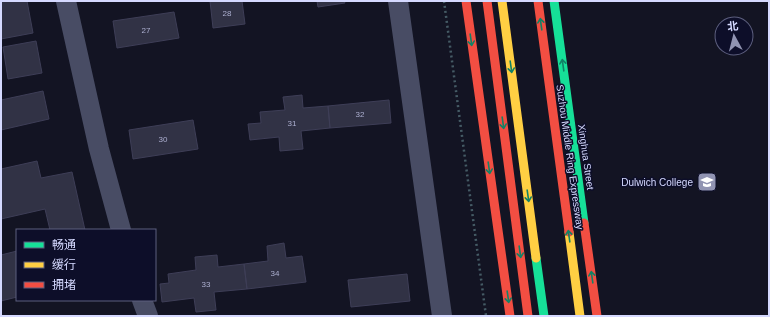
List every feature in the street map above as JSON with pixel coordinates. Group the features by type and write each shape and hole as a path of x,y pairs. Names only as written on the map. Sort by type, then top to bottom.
{"main road":[{"path":"466,1 510,316"},
{"path":"487,1 528,316"},
{"path":"502,1 544,316"},
{"name":"Suzhou Middle Ring Expressway","path":"538,1 580,316"},
{"name":"Xinghua Street","path":"554,1 597,316"}],"street":[{"path":"66,1 99,149 121,229"},
{"path":"398,1 442,316"},
{"path":"142,301 148,316"}],"path":[{"path":"444,1 486,316"}],"building":[{"path":"1,1 27,1 33,33 1,39"},
{"path":"210,1 242,1 245,24 213,28"},
{"path":"317,1 344,1 345,3 318,7"},
{"path":"174,12 179,38 117,48 113,21"},
{"path":"36,41 42,73 8,79 3,47"},
{"path":"43,91 49,119 1,130 1,100"},
{"path":"302,95 303,108 328,106 330,128 301,131 303,149 280,151 279,137 250,140 248,124 261,123 260,112 285,110 283,97"},
{"path":"389,100 391,123 330,128 328,106"},
{"path":"193,120 198,149 133,159 129,130"},
{"path":"37,161 41,178 72,172 85,229 50,229 45,209 1,219 1,169"},
{"path":"284,243 286,258 302,256 306,282 247,289 244,264 268,261 267,246"},
{"path":"16,251 16,297 1,301 1,255"},
{"path":"217,255 218,267 244,264 247,289 214,292 216,310 196,312 194,298 162,302 160,284 169,283 168,274 196,270 195,257"},
{"path":"407,274 410,301 351,307 348,280"}],"traffic: fast":[{"path":"554,1 584,223"},
{"path":"536,258 544,316"}],"traffic: slow":[{"path":"502,1 536,258"},
{"path":"569,232 580,316"}],"traffic: jam":[{"path":"466,1 510,316"},
{"path":"487,1 528,316"},
{"path":"538,1 569,232"},
{"path":"584,223 597,316"}],"place":[{"name":"Dulwich College","path":"707,182"}]}
